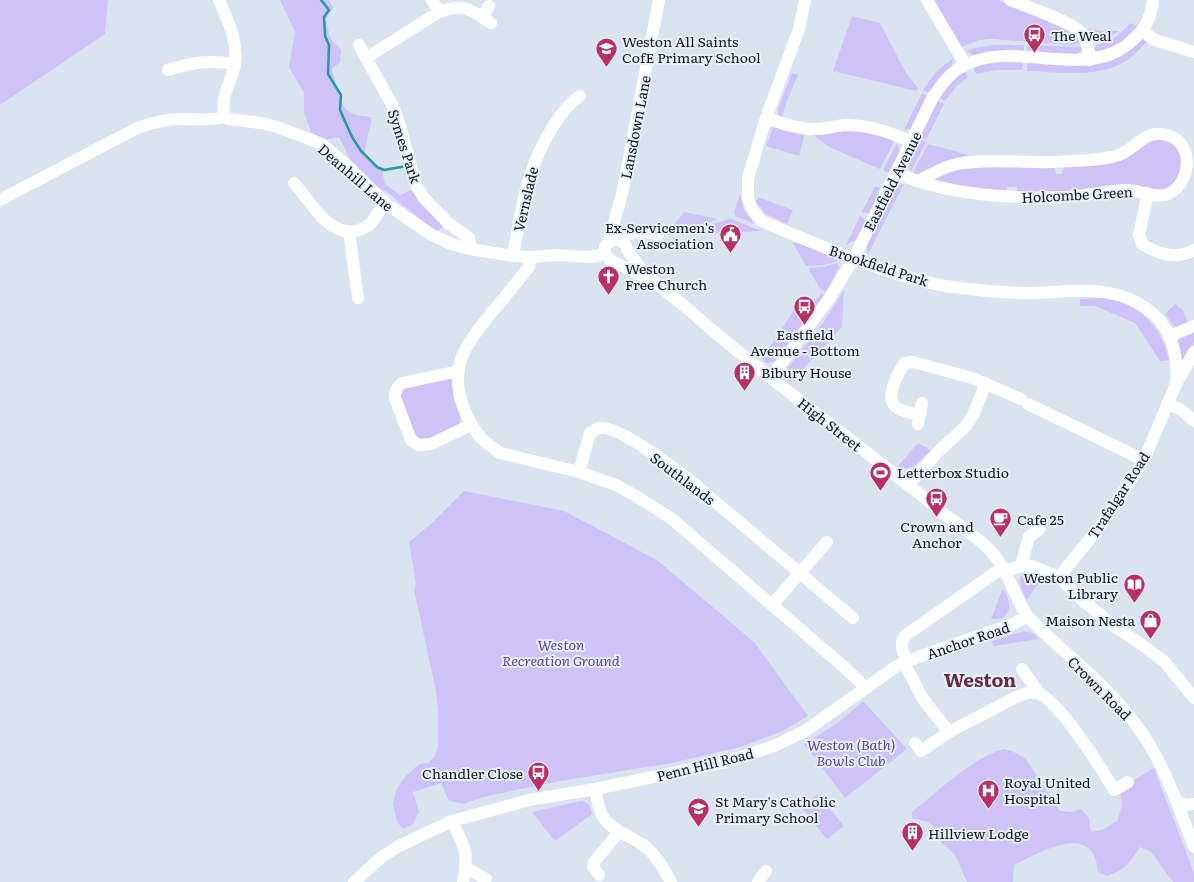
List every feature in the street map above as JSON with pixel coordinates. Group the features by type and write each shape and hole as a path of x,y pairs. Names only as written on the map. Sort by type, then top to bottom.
{"street":[{"path":"219,0 235,39 234,64 226,90 223,111 225,117"},
{"path":"432,0 439,12"},
{"name":"Lansdown Lane","path":"609,241 622,194 658,0"},
{"name":"Brookfield Park","path":"805,0 796,38 766,118 748,178 748,199 760,220 854,258 922,281 951,287 1028,293 1104,292 1120,294 1147,308 1159,320 1170,336 1177,359 1176,384"},
{"path":"927,0 965,64"},
{"path":"1010,0 1070,24 1081,32 1088,46 1090,60"},
{"name":"Eastfield Avenue","path":"771,377 831,296 854,258 933,97 942,83 953,72 965,64 984,58 1000,56 1090,60 1113,55 1130,44 1142,31 1149,18 1153,0"},
{"path":"366,58 439,12 460,6 468,8 486,20 489,6"},
{"path":"1142,31 1155,40 1194,52"},
{"name":"Symes Park","path":"359,45 394,108 416,185 423,197 448,223 468,238 470,249"},
{"path":"168,70 191,63 234,64"},
{"name":"Vernslade","path":"513,256 526,183 534,161 542,144 565,108 580,96"},
{"name":"Deanhill Lane","path":"0,200 146,124 180,119 212,120 225,117 277,127 322,144 350,168 385,203 450,244 530,258 558,255 610,258"},
{"path":"766,118 803,129 844,125 872,128 911,142"},
{"name":"Holcombe Green","path":"896,173 919,181 958,191 1000,197 1068,197 1125,190 1136,190 1148,194 1168,194 1180,186 1187,177 1189,169 1187,152 1178,141 1173,137 1162,134 1150,134 1140,139 1122,154 1106,159 956,164 919,181"},
{"path":"294,183 300,198 338,230 349,232 368,226 385,203"},
{"name":"Lansdown Lane","path":"622,194 625,244"},
{"path":"1148,194 1140,235 1142,244 1157,252 1171,255 1194,250"},
{"path":"349,232 361,292"},
{"path":"625,244 620,240 609,241 605,246 610,258 619,261 625,256 625,244 634,232 647,232 658,235"},
{"name":"High Street","path":"625,244 638,266 728,346 771,377 976,537 991,552 1003,569"},
{"path":"530,258 529,267 470,341 461,361 458,381 460,400 471,425 482,439 500,453 579,472 616,486 672,519 866,688"},
{"name":"High Street","path":"610,258 656,281"},
{"path":"1170,336 1194,326"},
{"name":"Trafalgar Road","path":"1059,576 1102,524 1144,460 1176,384 1194,352"},
{"path":"920,414 897,408 892,402 891,396 899,370 905,363 913,362 986,383 1144,460"},
{"path":"459,371 402,383 397,387 395,398 411,440 418,446 431,444 471,425"},
{"path":"908,485 938,452 966,426 986,383"},
{"path":"1167,404 1180,409 1194,421"},
{"name":"Southlands","path":"579,472 590,433 600,428 613,430 638,444 692,482 853,618"},
{"path":"1021,566 1029,537 1040,528"},
{"path":"772,605 825,541"},
{"path":"948,732 923,699 905,662 901,646 902,640 906,635 1003,569 1021,566 1034,567 1059,576 1114,626 1165,662 1194,698"},
{"name":"Crown Road","path":"1003,569 1027,616 1112,696 1137,726 1158,760 1177,801 1194,847"},
{"name":"Anchor Road","path":"905,662 1013,624 1027,616"},
{"name":"Penn Hill Road","path":"354,882 376,862 399,846 452,821 529,800 595,789 726,762 774,746 805,731 905,662"},
{"path":"1022,669 1039,693 1049,700 1080,737 1114,790 1128,782"},
{"path":"915,743 921,751 948,732 1018,696 1029,692 1039,693"},
{"path":"595,789 601,814 619,832 646,847 657,858 671,882"},
{"path":"1177,801 1185,805 1194,804"},
{"path":"452,821 466,849 466,868 463,882"},
{"path":"599,875 592,867 594,862 619,832"},
{"path":"466,868 486,879 484,882"},
{"path":"758,882 766,872"}],"green space":[{"path":"0,0 108,0 105,34 0,105"},
{"path":"280,0 329,0 333,8 326,19 330,38 341,50 340,62 332,69 340,97 349,112 371,117 364,156 382,171 385,184 400,195 409,191 416,191 439,219 442,228 435,231 387,192 374,185 351,161 339,137 326,140 311,132 304,112 304,93 289,67 295,32"},
{"path":"932,0 998,0 1072,32 1084,43 1072,45 991,39 980,40 961,47"},
{"path":"852,16 880,23 906,73 918,88 916,91 833,71"},
{"path":"1131,23 1137,27 1117,46 1098,51 1095,50 1096,45 1115,38"},
{"path":"1088,29 1119,31 1104,40 1096,42"},
{"path":"1143,39 1149,40 1132,57 1106,69 1080,73 1027,71 1028,62 1091,65 1111,61"},
{"path":"994,45 1024,45 1024,54 977,57 966,51"},
{"path":"1028,45 1082,47 1082,50 1076,55 1041,54 1040,51 1030,51 1027,49"},
{"path":"953,58 952,68 931,94 923,90 935,73"},
{"path":"988,61 1023,61 1022,70 997,70 976,74 973,65"},
{"path":"964,70 968,77 955,88 945,101 938,97 945,88"},
{"path":"792,73 798,75 782,117 778,114 778,109"},
{"path":"922,93 929,97 915,128 904,130"},
{"path":"937,101 944,104 926,140 919,136"},
{"path":"773,127 805,133 799,156 766,146"},
{"path":"861,131 895,139 880,169 829,147 810,132"},
{"path":"1154,137 1176,143 1187,164 1170,190 1104,190 1017,194 1017,187 1007,187 1004,195 931,179 966,166 1055,168 1056,174 1062,174 1064,167"},
{"path":"918,139 926,142 911,171 907,160"},
{"path":"897,143 900,152 891,174 883,170"},
{"path":"928,144 969,155 945,161 915,174 914,171"},
{"path":"904,184 868,254 866,244 888,198 891,198 896,187"},
{"path":"875,186 880,188 878,192 881,194 871,214 862,212"},
{"path":"740,194 744,210 755,224 735,216 734,212"},
{"path":"760,198 793,210 787,224 766,214 755,201"},
{"path":"684,212 718,219 666,235"},
{"path":"860,216 867,221 857,239 846,245"},
{"path":"729,219 762,231 678,235"},
{"path":"794,242 838,258 837,261 823,265 806,266"},
{"path":"837,263 839,267 826,292 820,289 808,268 824,267"},
{"path":"844,290 842,327 790,383 783,374 823,323"},
{"path":"821,293 825,295 777,361 766,363 762,359 796,307 817,299"},
{"path":"1080,299 1111,299 1122,302 1141,313 1156,329 1162,339 1169,360 1160,361 1135,323 1095,306 1080,306"},
{"path":"1175,304 1183,310 1188,323 1178,327 1174,326 1165,314"},
{"path":"1194,331 1194,343 1183,362 1177,338"},
{"path":"450,378 460,423 428,441 417,438 400,399 403,389"},
{"path":"918,443 931,450 913,467 904,469 898,466"},
{"name":"Weston Recreation Ground","path":"464,491 564,511 657,560 754,642 808,716 783,731 740,747 672,763 560,781 483,797 464,804 449,801 441,783 413,792 419,812 413,824 403,829 397,822 393,803 396,790 405,777 419,764 428,763 435,756 438,747 436,691 414,590 416,582 409,542 433,522"},
{"path":"1027,573 1042,578 1027,600 1021,587 1020,577 1022,574"},
{"path":"1003,588 1008,599 1009,610 1003,617 991,619"},
{"path":"1024,631 1033,633 1038,639 994,646 991,641"},
{"name":"Weston (Bath) Bowls Club","path":"863,701 907,749 845,798 804,744 839,722"},
{"name":"Royal United Hospital","path":"1004,749 1025,758 1060,811 1072,812 1081,809 1089,818 1091,832 1102,830 1117,821 1122,805 1121,793 1126,785 1154,768 1194,873 1194,882 1173,882 1151,852 1140,847 1126,865 1107,876 1098,872 1094,856 1087,847 1077,844 1065,844 1038,853 1014,865 1013,882 967,882 955,855 942,843 933,826 926,821 912,819 912,812 967,768 979,760"},
{"path":"818,794 844,826 827,839 801,807"},
{"path":"581,801 590,807 592,814 555,841 532,812"}],"waterway":[{"path":"321,0 329,10 324,17 325,36 329,45 328,74 341,95 340,110 352,137 361,151 377,167 384,170 407,166"}],"place":[{"name":"The Weal","path":"1035,54"},
{"name":"Weston All Saints CofE Primary School","path":"606,68"},
{"name":"Ex-Servicemen's Association","path":"730,254"},
{"name":"Weston Free Church","path":"609,295"},
{"name":"Eastfield Avenue - Bottom","path":"805,325"},
{"name":"Bibury House","path":"745,391"},
{"name":"Letterbox Studio","path":"881,491"},
{"name":"Crown and Anchor","path":"937,517"},
{"name":"Cafe 25","path":"1001,538"},
{"name":"Weston Public Library","path":"1134,604"},
{"name":"Maison Nesta","path":"1151,639"},
{"name":"Chandler Close","path":"539,792"},
{"name":"Royal United Hospital","path":"988,809"},
{"name":"St Mary's Catholic Primary School","path":"699,828"},
{"name":"Hillview Lodge","path":"912,852"}],"district":[{"name":"Weston","path":"980,679"}]}
